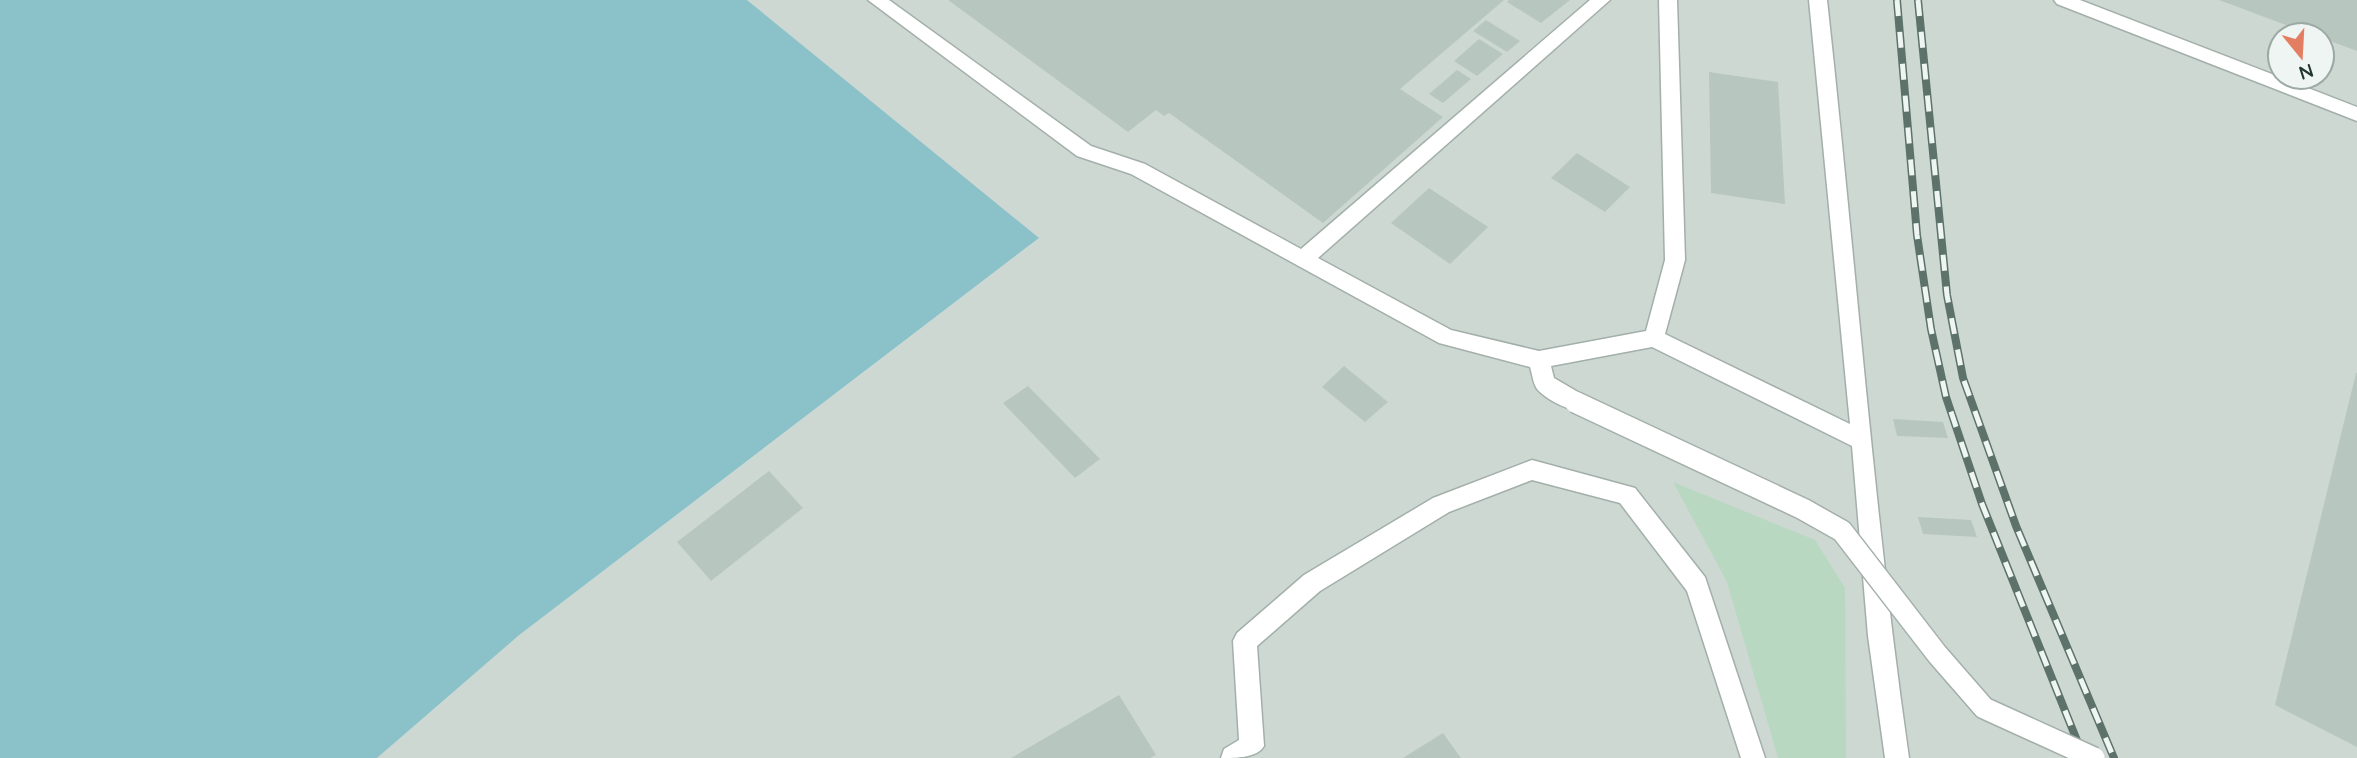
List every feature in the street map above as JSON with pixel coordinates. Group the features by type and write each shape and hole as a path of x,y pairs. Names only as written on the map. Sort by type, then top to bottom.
{"street":[{"path":"877,0 1084,151 1138,169 1447,337 1539,360 1654,338 1863,441"},
{"path":"1304,259 1601,0"},
{"path":"1654,338 1675,260 1668,0"},
{"path":"1818,0 1880,636 1897,758"},
{"path":"2063,0 2357,114"},
{"path":"1539,360 1545,383 1575,402 1803,509 1842,531 1937,654 1984,708 2094,758"},
{"path":"1233,758 1252,746 1245,641 1312,583 1441,505 1532,470 1627,495 1697,585 1753,758"}],"shaded area":[{"path":"747,0 2357,0 2357,758 377,758 518,636 1038,239"}],"green space":[{"path":"1673,482 1815,540 1845,588 1846,758 1778,758 1727,582"}],"water":[{"path":"0,0 747,0 1039,238 518,636 377,758 0,758"}],"building":[{"path":"948,0 1504,0 1400,89 1443,117 1323,223 1169,113 1164,116 1156,110 1128,132"},
{"path":"1570,0 1541,23 1507,2"},
{"path":"2219,0 2357,0 2357,51 2336,43 2336,21 2275,21"},
{"path":"1486,20 1520,41 1507,52 1473,31"},
{"path":"1479,39 1503,54 1477,76 1454,61"},
{"path":"1457,70 1471,79 1443,103 1429,94"},
{"path":"1709,72 1778,82 1785,204 1711,193"},
{"path":"1577,153 1630,187 1605,212 1551,178"},
{"path":"1429,188 1488,227 1450,264 1391,223"},
{"path":"1344,366 1388,402 1365,422 1322,387"},
{"path":"2357,373 2357,747 2275,705"},
{"path":"1028,386 1100,459 1075,478 1003,403"},
{"path":"1893,419 1943,422 1948,438 1897,436"},
{"path":"769,471 803,508 711,581 677,542"},
{"path":"1918,517 1971,520 1977,537 1923,534"},
{"path":"1119,695 1156,755 1150,758 1011,758"},
{"path":"1443,733 1461,758 1403,758"}],"railway":[{"path":"1897,0 1917,235 1931,329 1946,397 1982,504 2084,758"},
{"path":"1918,0 1947,295 1963,378 2016,526 2114,758"}]}
